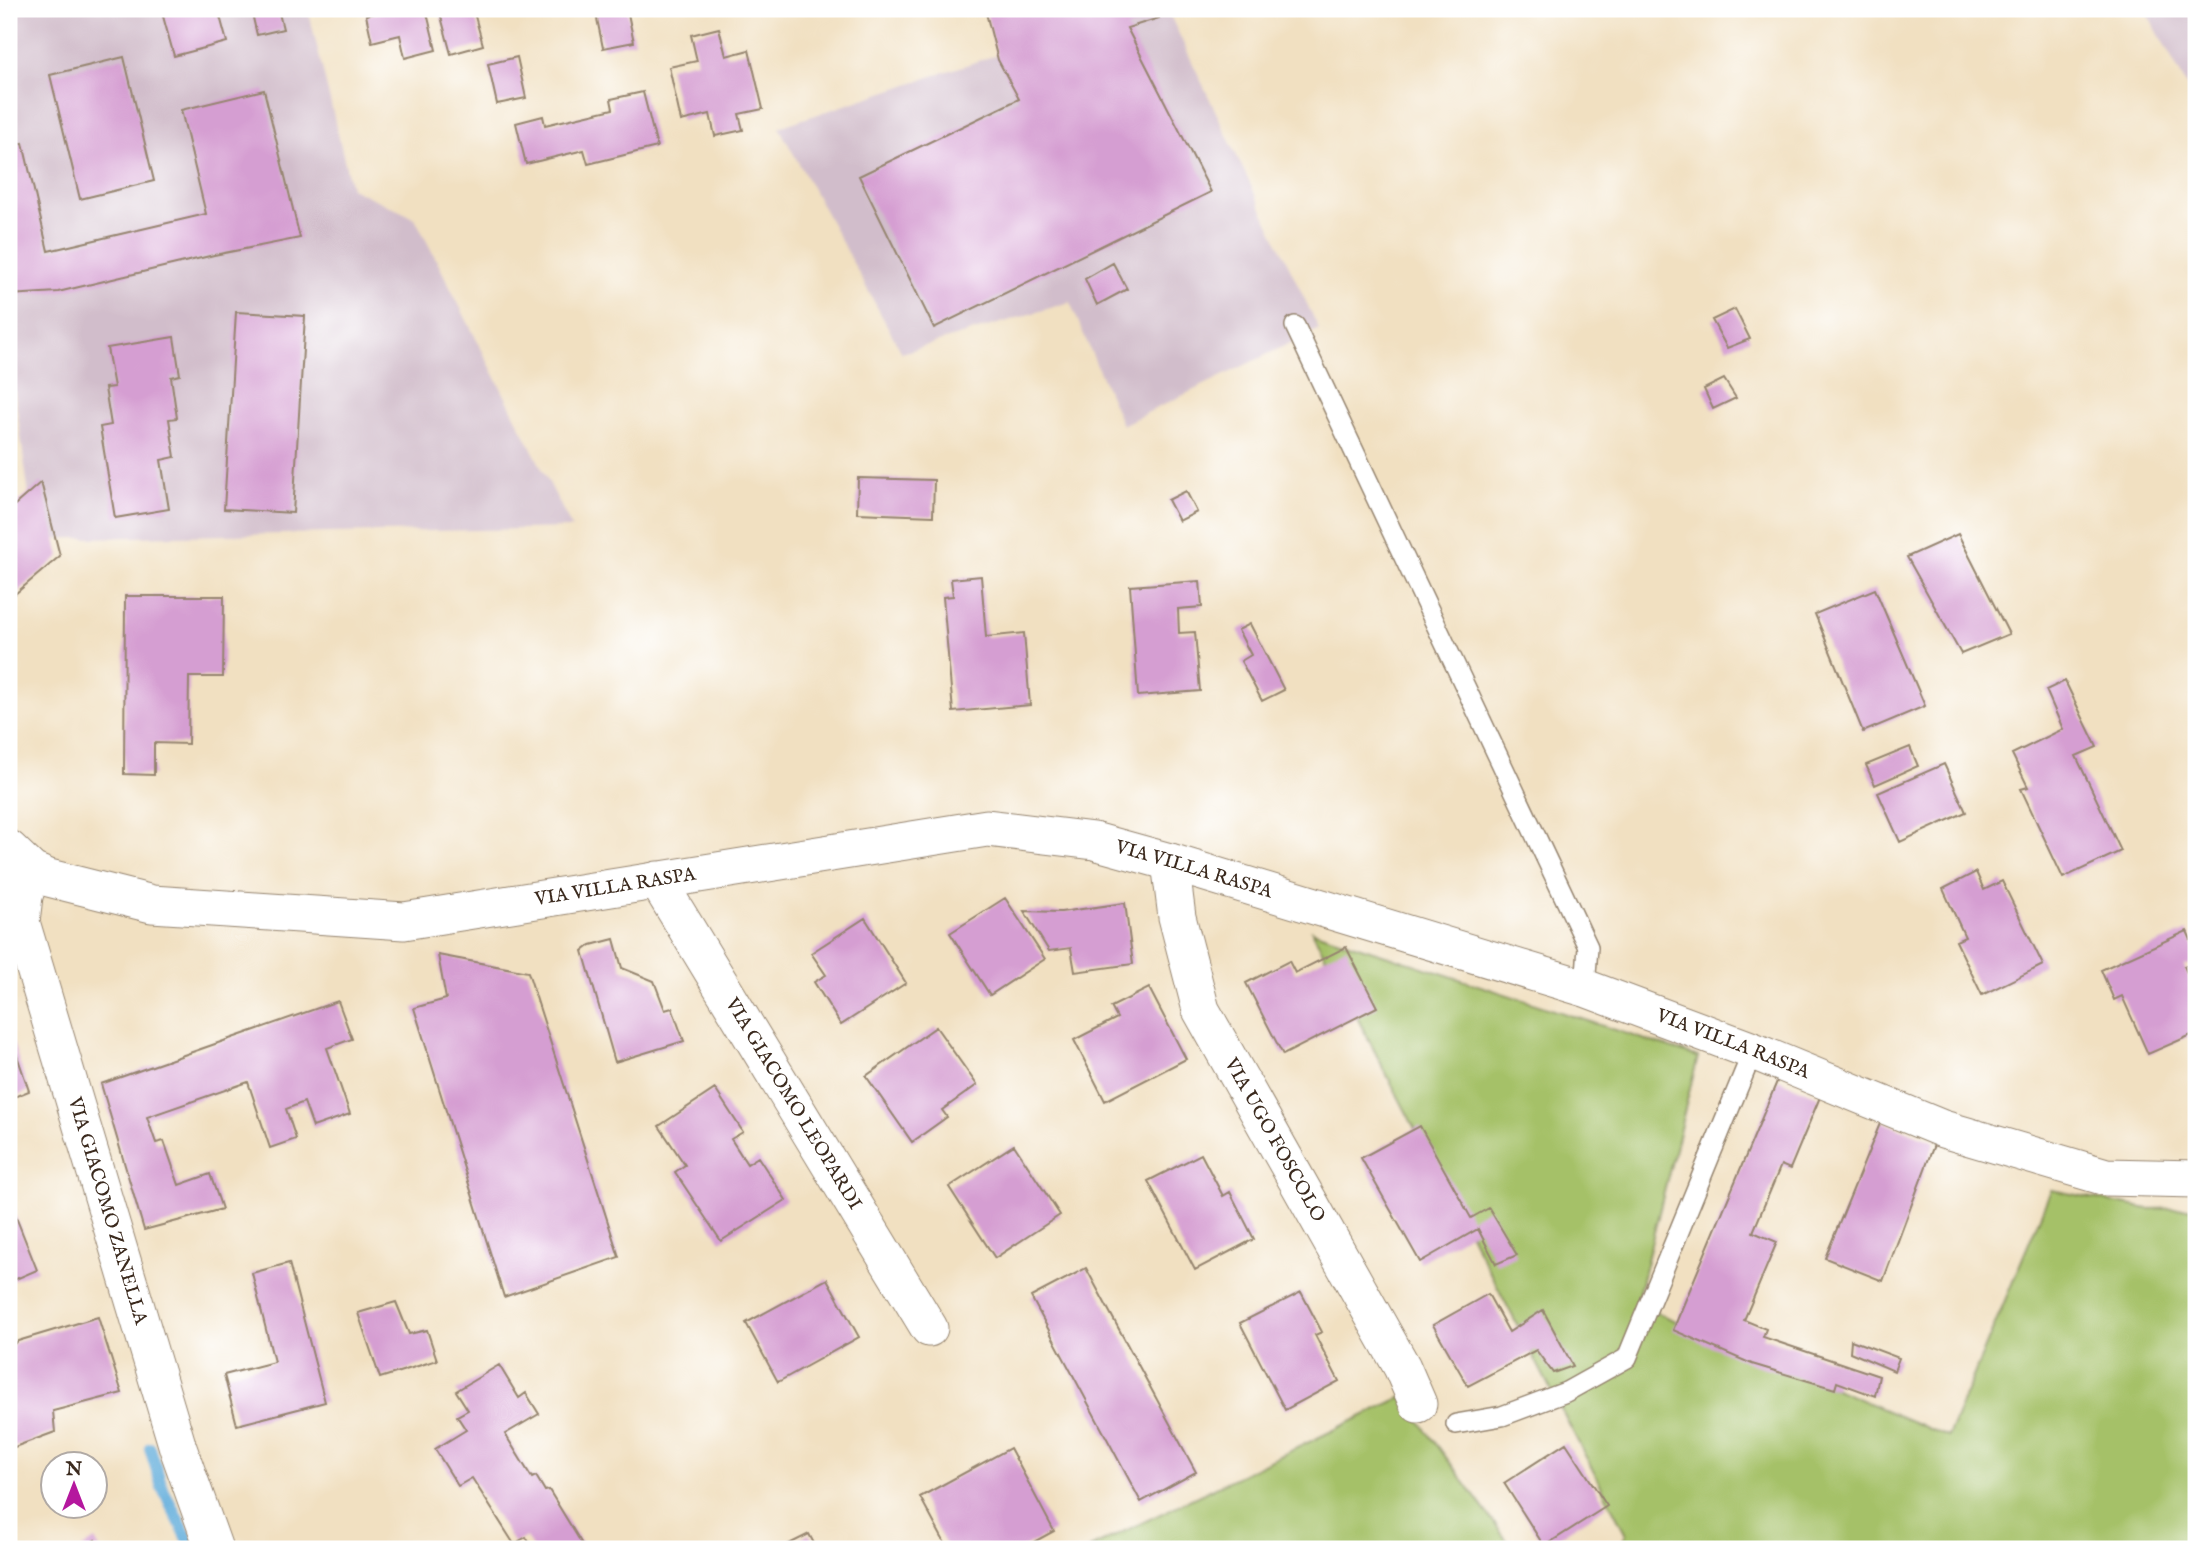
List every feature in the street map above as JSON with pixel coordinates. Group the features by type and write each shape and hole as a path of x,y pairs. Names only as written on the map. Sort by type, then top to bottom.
{"street":[{"name":"VIA VILLA RASPA","path":"152,904 404,921 987,828 1094,841 1585,988 1753,1051 1943,1129 2106,1177 2196,1179"},
{"name":"VIA GIACOMO ZANELLA","path":"20,860 49,878 152,904"},
{"name":"VIA GIACOMO ZANELLA","path":"20,860 24,896 20,922 178,1448 214,1549"},
{"name":"VIA UGO FOSCOLO","path":"1170,862 1177,917 1201,1010 1402,1367 1418,1404"},
{"name":"VIA GIACOMO LEOPARDI","path":"657,880 929,1328"}],"lane":[{"path":"1295,326 1588,947 1585,988"},
{"path":"1456,1424 1502,1416 1566,1392 1627,1358 1753,1051"}],"shaded area":[{"path":"9,9 308,9 351,188 415,218 572,528 35,539 12,373 9,374"},
{"path":"1135,9 1167,9 1319,329 1122,425 1070,302 902,353 779,127"},
{"path":"2145,9 2196,9 2196,103"}],"green space":[{"path":"1312,931 1698,1057 1636,1304 1948,1437 2051,1190 2148,1209 2196,1208 2196,1549 1619,1549 1626,1534"},
{"path":"1402,1397 1513,1549 1088,1549"}],"building":[{"path":"161,9 218,9 227,42 174,56"},
{"path":"251,9 278,9 283,29 257,35"},
{"path":"392,9 426,9 436,50 405,58 400,35 372,42 366,15"},
{"path":"439,9 473,9 483,45 451,54"},
{"path":"595,9 627,9 634,42 603,48"},
{"path":"985,9 1157,9 1159,18 1127,28 1211,192 934,328 859,176 1019,99 998,60"},
{"path":"719,28 726,56 749,50 763,109 739,114 743,130 715,136 710,114 681,121 669,67 697,61 691,35"},
{"path":"124,57 154,181 80,199 50,75"},
{"path":"517,57 526,98 497,104 488,64"},
{"path":"264,90 300,238 214,255 58,292 9,295 9,146 23,143 48,251 206,214 181,110"},
{"path":"643,92 657,147 588,164 584,150 526,164 516,123 543,116 545,125 613,109 611,99"},
{"path":"1113,263 1127,289 1097,305 1085,279"},
{"path":"1735,309 1750,339 1727,348 1712,320"},
{"path":"236,312 305,316 293,513 224,509"},
{"path":"174,337 180,375 171,377 177,418 169,419 175,457 161,460 169,509 115,518 100,427 111,425 105,388 114,387 107,348"},
{"path":"1724,379 1736,398 1713,409 1704,389"},
{"path":"858,478 934,480 933,516 857,513"},
{"path":"41,482 60,556 9,599 9,510"},
{"path":"1186,491 1197,512 1179,521 1168,500"},
{"path":"1958,534 2009,634 1961,654 1907,557"},
{"path":"981,576 986,637 1024,633 1030,705 953,712 943,597 953,596 951,579"},
{"path":"1200,581 1202,607 1178,609 1179,633 1195,632 1200,691 1138,696 1130,586"},
{"path":"1875,589 1925,706 1863,732 1815,614"},
{"path":"125,596 224,596 223,677 189,677 188,744 154,743 154,775 124,774"},
{"path":"1250,624 1284,690 1262,701 1241,661 1251,655 1238,630"},
{"path":"2065,681 2097,747 2076,756 2121,851 2063,878 2021,789 2028,787 2012,754 2063,729 2046,690"},
{"path":"1910,747 1918,766 1875,785 1866,765"},
{"path":"1944,764 1966,812 1900,842 1878,793"},
{"path":"1976,872 1984,890 2002,881 2043,965 1982,995 1956,941 1965,937 1943,889"},
{"path":"1005,898 1045,959 990,995 950,933"},
{"path":"1125,903 1133,964 1075,972 1071,948 1049,951 1024,911 1061,912"},
{"path":"865,918 906,983 841,1025 814,982 826,975 811,953"},
{"path":"2187,931 2196,951 2196,963 2184,966 2196,993 2196,1033 2148,1054 2122,996 2114,1000 2101,970"},
{"path":"614,939 622,968 654,981 665,1010 672,1008 684,1041 615,1062 583,951 591,945"},
{"path":"1346,947 1377,1007 1283,1055 1246,983 1289,961 1295,973"},
{"path":"438,955 528,972 619,1257 504,1297 414,1008 446,999"},
{"path":"1149,988 1186,1059 1105,1101 1074,1040 1117,1018 1111,1007"},
{"path":"338,1001 352,1039 327,1048 350,1114 313,1127 304,1102 286,1109 296,1139 270,1148 248,1082 147,1117 156,1143 164,1141 179,1185 210,1174 222,1209 144,1230 101,1084"},
{"path":"936,1027 977,1085 942,1110 947,1117 912,1142 866,1076"},
{"path":"9,1032 29,1091 9,1099"},
{"path":"1778,1079 1820,1097 1790,1169 1781,1165 1753,1232 1777,1242 1744,1320 1766,1329 1763,1337 1879,1376 1875,1396 1837,1382 1835,1389 1752,1364 1673,1330"},
{"path":"715,1089 743,1132 731,1139 747,1164 758,1157 786,1200 721,1241 675,1172 685,1165 659,1126"},
{"path":"1881,1121 1935,1142 1883,1281 1825,1258"},
{"path":"1420,1126 1471,1218 1489,1208 1517,1255 1496,1264 1478,1229 1420,1262 1361,1158"},
{"path":"1014,1145 1060,1215 995,1258 949,1187"},
{"path":"1201,1154 1223,1196 1230,1192 1254,1239 1195,1270 1148,1181"},
{"path":"14,1212 37,1270 9,1282 9,1214"},
{"path":"289,1263 325,1402 237,1425 224,1375 274,1362 252,1273"},
{"path":"1086,1268 1196,1472 1141,1502 1031,1297"},
{"path":"827,1279 859,1337 778,1382 746,1323"},
{"path":"1301,1292 1322,1332 1315,1335 1339,1381 1285,1410 1240,1323"},
{"path":"1488,1294 1509,1332 1543,1310 1573,1366 1553,1373 1536,1350 1468,1386 1433,1325"},
{"path":"396,1302 409,1334 427,1330 437,1360 380,1378 358,1313"},
{"path":"98,1317 122,1393 53,1411 55,1432 9,1449 9,1348 18,1341"},
{"path":"1851,1340 1899,1358 1894,1371 1850,1352"},
{"path":"499,1365 519,1398 526,1393 539,1414 505,1434 532,1478 536,1476 545,1491 549,1490 585,1549 533,1549 526,1537 514,1544 472,1478 458,1486 435,1449 466,1430 457,1416 468,1410 456,1391"},
{"path":"1566,1443 1607,1506 1544,1546 1504,1483"},
{"path":"1010,1448 1054,1531 1021,1549 948,1549 920,1497"},
{"path":"809,1534 817,1549 779,1549"},
{"path":"95,1540 100,1549 81,1549"}],"waterway":[{"path":"150,1448 162,1487 193,1549"}]}
